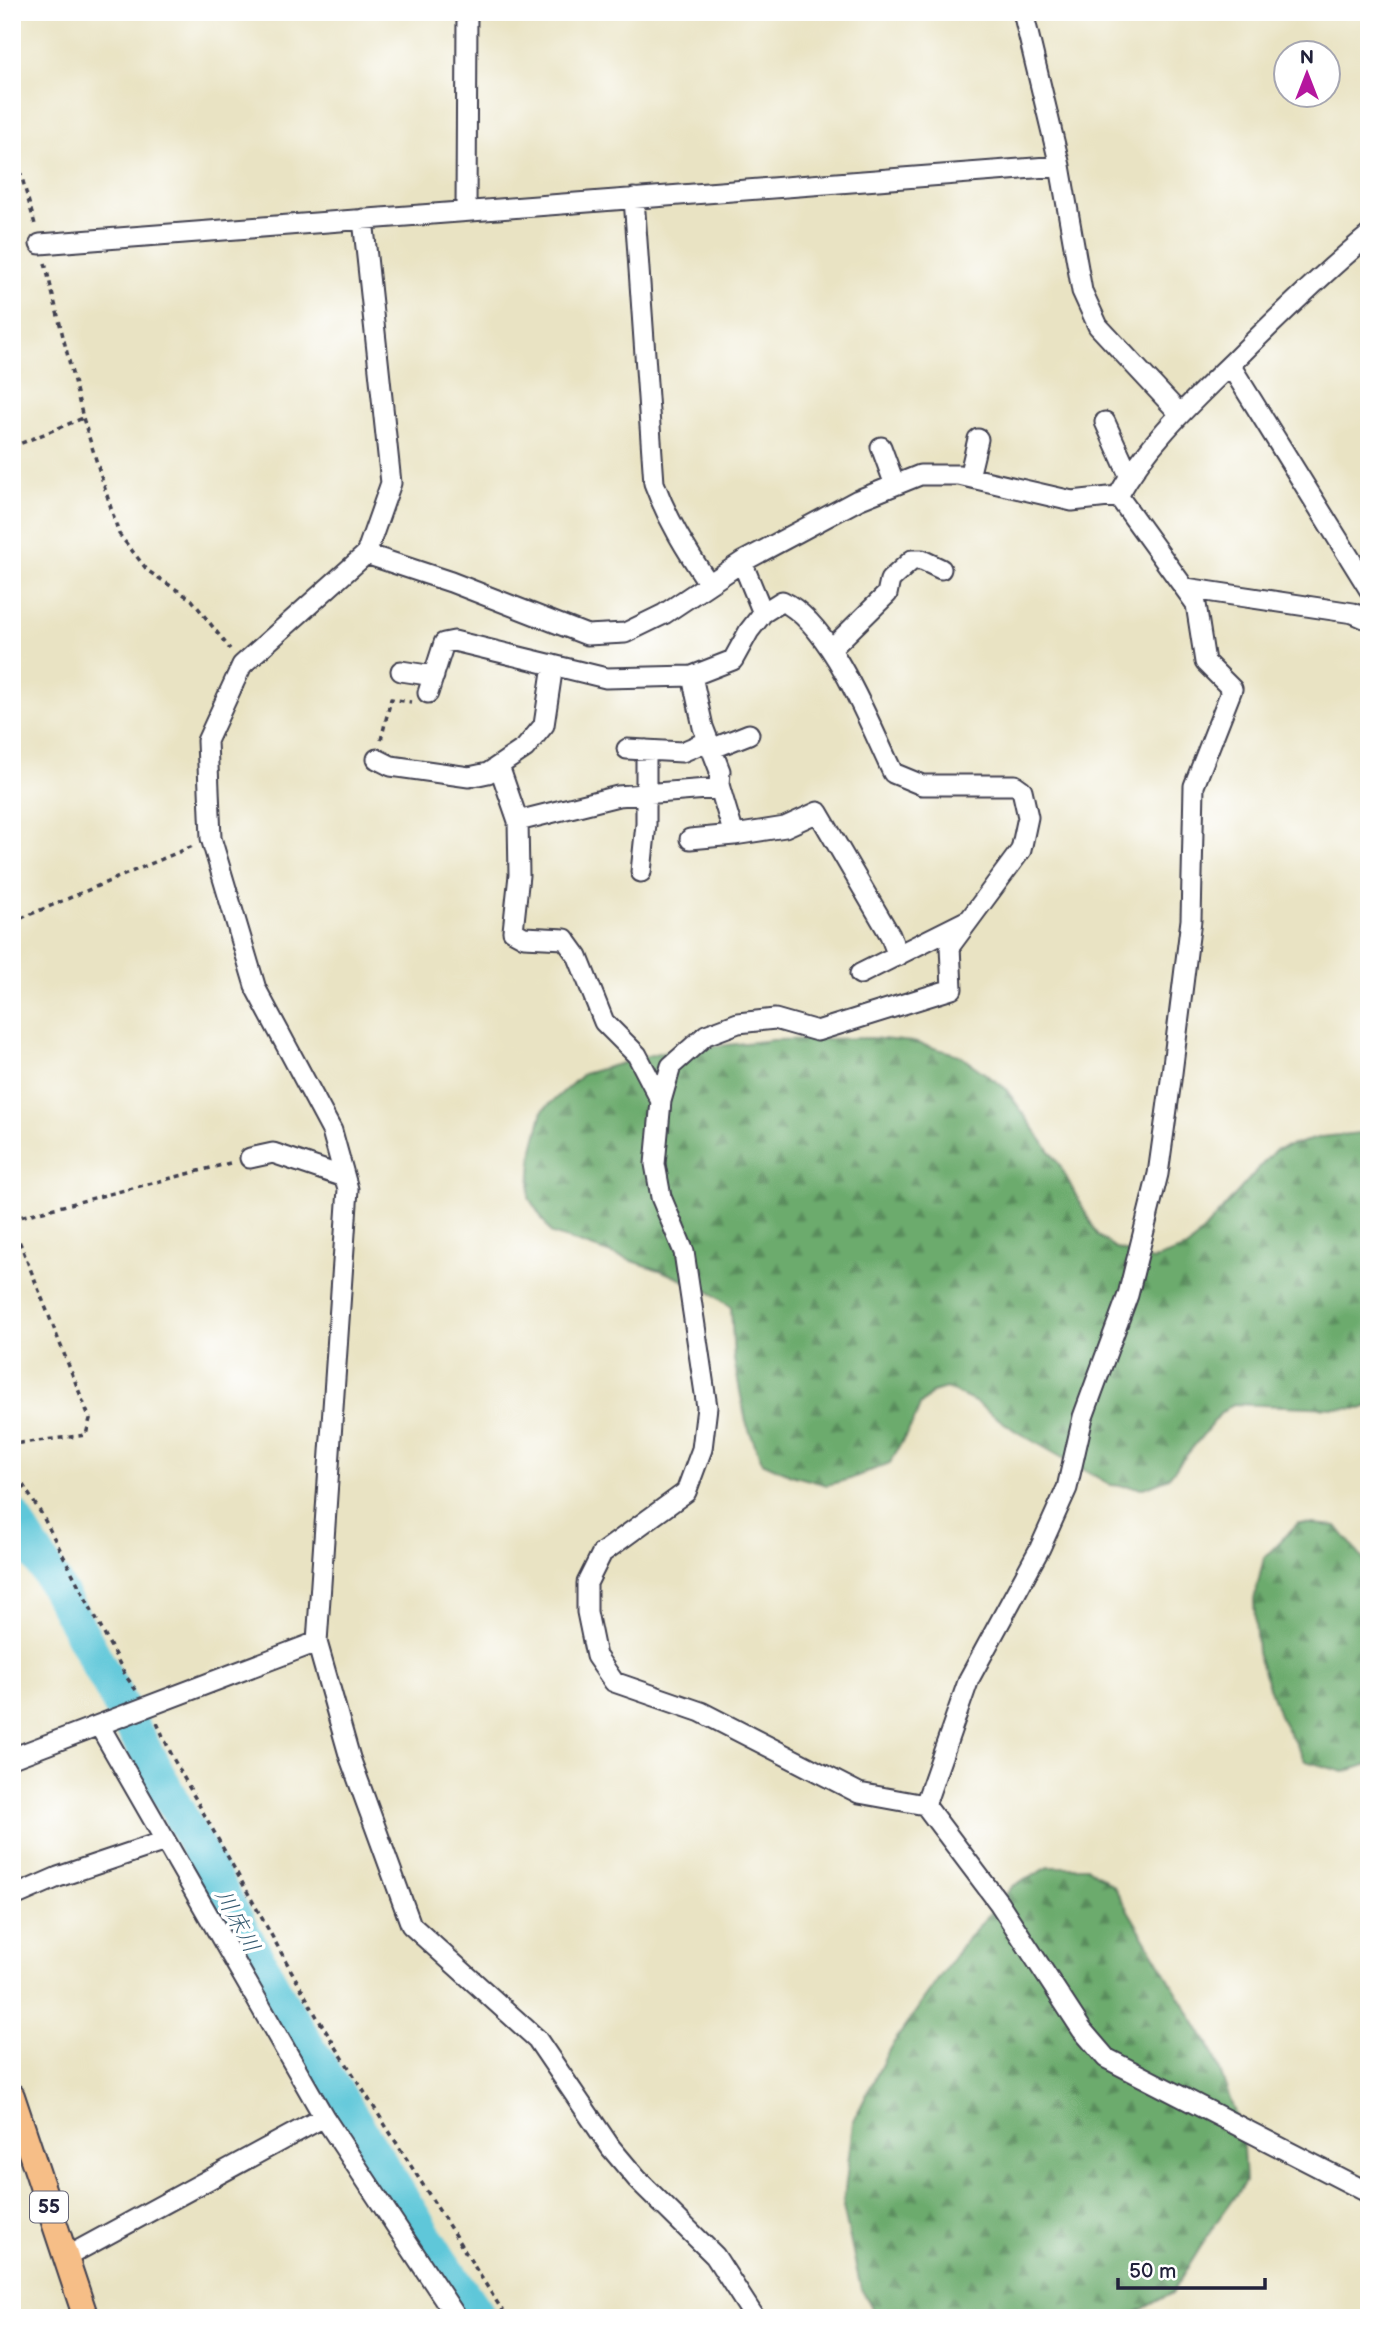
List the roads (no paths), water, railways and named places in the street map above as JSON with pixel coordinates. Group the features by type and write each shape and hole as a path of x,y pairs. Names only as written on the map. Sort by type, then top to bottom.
{"main road":[{"name":"55","path":"12,2096 86,2318"}],"street":[{"path":"466,211 467,12"},
{"path":"1023,12 1060,166 1082,290 1089,309 1098,326 1180,414"},
{"path":"40,244 1060,166"},
{"path":"634,198 654,483 678,539 709,584"},
{"path":"363,219 391,482 366,554 242,665 207,741 211,838 256,989 332,1131 348,1189 317,1642 350,1758 411,1925 537,2039 611,2148 636,2179 715,2256 755,2318"},
{"path":"1118,496 1135,465 1180,414 1322,274 1369,234"},
{"path":"1230,365 1369,589"},
{"path":"1105,422 1129,475"},
{"path":"969,477 978,439"},
{"path":"881,447 895,485"},
{"path":"366,554 451,582 587,635 625,633 664,614 741,562 858,499 920,475 959,475 1072,500 1118,496"},
{"path":"925,1804 969,1679 1040,1548 1067,1488 1083,1417 1128,1294 1158,1174 1191,920 1194,786 1232,689 1205,662 1196,604 1118,496"},
{"path":"831,649 887,594 890,580 912,560 922,560 941,569"},
{"path":"741,562 763,613"},
{"path":"1186,588 1353,613 1369,620"},
{"path":"401,671 431,684 444,643 453,640 607,678 692,676 733,660 749,631 763,613 782,601 795,607 831,649 893,773 922,785 1015,785 1022,790 1028,817 1021,850 950,946 952,989 817,1031 775,1019 738,1023 706,1035 671,1066 660,1101 655,1164 661,1197 684,1252 706,1407 702,1449 686,1492 601,1553 587,1583 587,1612 596,1656 614,1682 701,1712 859,1793 925,1804 999,1903 1082,2030 1106,2057 1369,2193"},
{"path":"377,759 391,766 469,777 488,773 525,748 544,725 553,665"},
{"path":"692,676 703,727 719,771 720,789 734,835"},
{"path":"641,872 646,793 636,749 682,752 749,734"},
{"path":"499,766 518,821 519,875 513,931 524,937 565,939 578,957 604,1022 636,1055 660,1101"},
{"path":"518,821 618,796 720,789"},
{"path":"690,839 785,827 818,812 890,935 898,956"},
{"path":"860,974 970,918"},
{"path":"250,1158 273,1153 344,1177"},
{"path":"12,1758 317,1642"},
{"path":"99,1725 324,2117 457,2318"},
{"path":"12,1896 58,1877 165,1841"},
{"path":"66,2257 324,2117"}],"waterway":[{"name":"川床川","path":"12,1515 55,1584 279,1999 439,2259 479,2318"}]}
